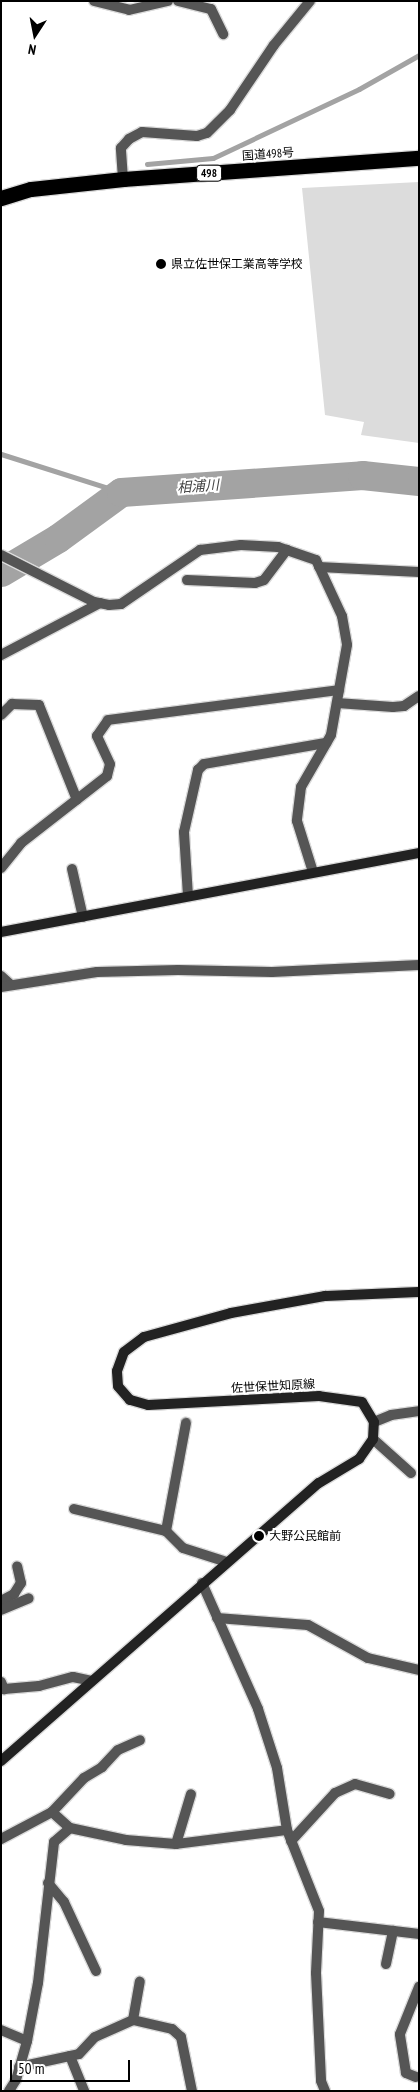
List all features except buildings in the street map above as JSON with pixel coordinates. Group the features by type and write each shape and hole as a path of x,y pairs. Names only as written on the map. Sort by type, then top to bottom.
{"highway":[{"name":"国道498号","path":"1,198 31,189 123,180 419,158"}],"main road":[{"path":"1,932 419,853"},
{"name":"佐世保世知原線","path":"374,1422 362,1402 319,1396 148,1405 130,1400 118,1386 117,1371 124,1352 144,1338 231,1313 325,1296 419,1292"},
{"path":"1,1761 202,1583 319,1483 359,1459 373,1439 374,1422"}],"street":[{"path":"94,1 128,10 168,1"},
{"path":"178,1 212,9 223,34"},
{"path":"123,180 121,148 129,138 142,132 197,136 207,132 230,110 310,1"},
{"path":"1,555 97,602 121,604 200,550 241,545 287,550 316,560 342,616 347,645 331,734 301,787 297,821 313,872"},
{"path":"188,580 256,583 264,580 287,550"},
{"path":"319,567 419,572"},
{"path":"1,655 97,602"},
{"path":"3,863 22,843 107,776 110,764 97,736 108,720 339,690"},
{"path":"337,703 404,706 419,696"},
{"path":"3,710 12,704 39,705 77,800"},
{"path":"188,896 184,832 198,770 204,764 326,743"},
{"path":"72,869 83,917"},
{"path":"1,976 6,986 97,972 178,970 272,972 419,965"},
{"path":"374,1422 391,1415 419,1411"},
{"path":"166,1532 186,1423"},
{"path":"373,1439 411,1473"},
{"path":"74,1509 166,1532 183,1548 227,1562"},
{"path":"1,1601 14,1594 21,1583 16,1566"},
{"path":"202,1583 258,1709 277,1768 287,1830 319,1911 316,1973 321,2081 325,2091"},
{"path":"1,1610 29,1598"},
{"path":"217,1618 308,1626 368,1658 419,1670"},
{"path":"1,1682 4,1689 39,1686 73,1677 92,1681"},
{"path":"1,1839 52,1812 84,1778 102,1767 118,1750 140,1740"},
{"path":"292,1841 335,1793 355,1784 390,1794"},
{"path":"176,1844 191,1794"},
{"path":"52,1812 70,1828 126,1840 176,1844 287,1830"},
{"path":"9,2091 27,2041 38,1983 54,1842 70,1828"},
{"path":"48,1883 64,1902 96,1970"},
{"path":"318,1922 419,1934"},
{"path":"386,1964 393,1930"},
{"path":"133,2020 140,1982"},
{"path":"416,2078 406,2073 400,2034 419,1987"},
{"path":"19,2067 79,2054 94,2037 133,2020 172,2028 181,2037 192,2091"},
{"path":"1,2030 27,2041"},
{"path":"70,2056 84,2091"}],"shaded area":[{"path":"419,182 419,443 361,435 364,422 325,415 302,188"}],"waterway":[{"path":"147,164 213,158 359,89 419,55"},
{"path":"1,454 121,492"},
{"name":"相浦川","path":"1,572 58,538 121,492 362,475 419,481"}],"place":[{"name":"県立佐世保工業高等学校","path":"161,264"},
{"name":"大野公民館前","path":"259,1536"}]}
